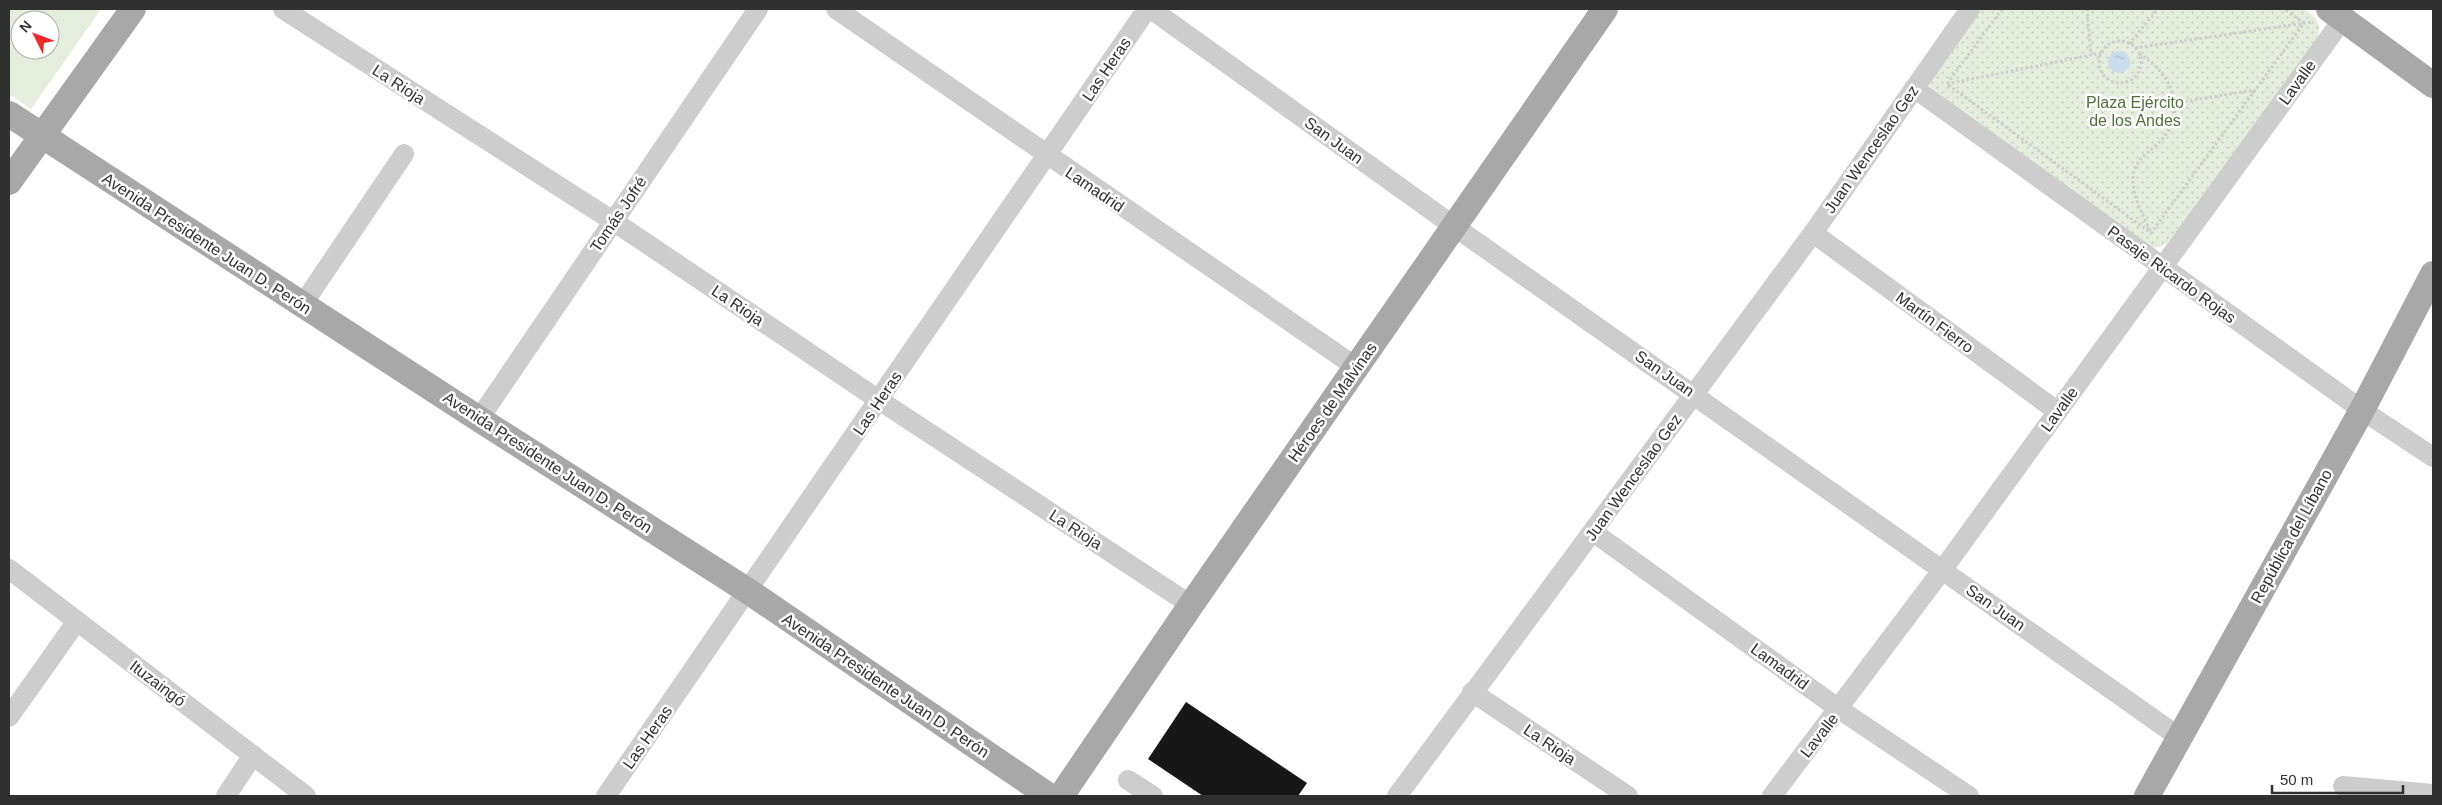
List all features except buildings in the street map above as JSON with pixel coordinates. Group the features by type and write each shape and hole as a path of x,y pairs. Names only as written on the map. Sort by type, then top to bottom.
{"main road":[{"path":"9,182 133,9"},
{"name":"Héroes de Malvinas","path":"1061,796 1356,366 1455,227 1605,9"},
{"path":"2336,14 2433,85"},
{"name":"Avenida Presidente Juan D. Perón","path":"9,114 479,419 748,590 1048,796"},
{"name":"República del Líbano","path":"2146,796 2362,410 2433,274"}],"street":[{"name":"La Rioja","path":"283,9 613,221 879,400 1191,605"},
{"name":"Tomás Jofré","path":"479,419 758,9"},
{"name":"Lamadrid","path":"836,9 1046,155 1356,366"},
{"name":"Las Heras","path":"606,796 1147,9"},
{"name":"San Juan","path":"1152,9 1455,227 2179,737"},
{"name":"Juan Wenceslao Gez","path":"1397,796 1813,233 1970,9"},
{"name":"Lavalle","path":"1772,796 1943,569 2163,267 2336,14"},
{"name":"Pasaje Ricardo Rojas","path":"1914,88 2362,410 2433,457"},
{"path":"303,304 404,154"},
{"name":"Martín Fierro","path":"1813,233 2057,411"},
{"name":"Lamadrid","path":"1593,532 1839,709 1969,796"},
{"name":"Ituzaingó","path":"9,569 306,796"},
{"path":"9,717 77,621"},
{"name":"La Rioja","path":"1472,692 1628,796"},
{"path":"226,796 253,755"},
{"path":"1128,780 1153,796"},
{"path":"2342,786 2433,794"}],"path":[{"path":"1947,84 2002,9"},
{"path":"2086,9 2091,56"},
{"path":"2129,44 2158,9"},
{"path":"2284,9 2304,23"},
{"path":"2135,48 2304,23 2336,14"},
{"path":"2151,233 2304,23"},
{"path":"1914,88 1947,84 2091,56 2101,53 2114,42 2129,44 2135,48 2139,54 2153,63 2165,76 2175,103 2169,130 2137,164 2134,173 2135,195 2163,267"},
{"path":"2101,53 2099,66 2103,75 2111,81 2122,83 2131,79 2138,71 2139,54"},
{"path":"1947,84 2151,233"},
{"path":"2175,103 2255,90"}],"green space":[{"path":"9,9 101,9 31,109 9,94"},
{"name":"Plaza Ejército de los Andes","path":"1978,9 2305,9 2315,18 2319,25 2319,33 2169,241 2163,246 2152,248 1930,87 1929,82"}],"water":[{"path":"2119,51 2127,54 2130,62 2127,70 2119,73 2111,70 2108,62 2111,54"}]}
